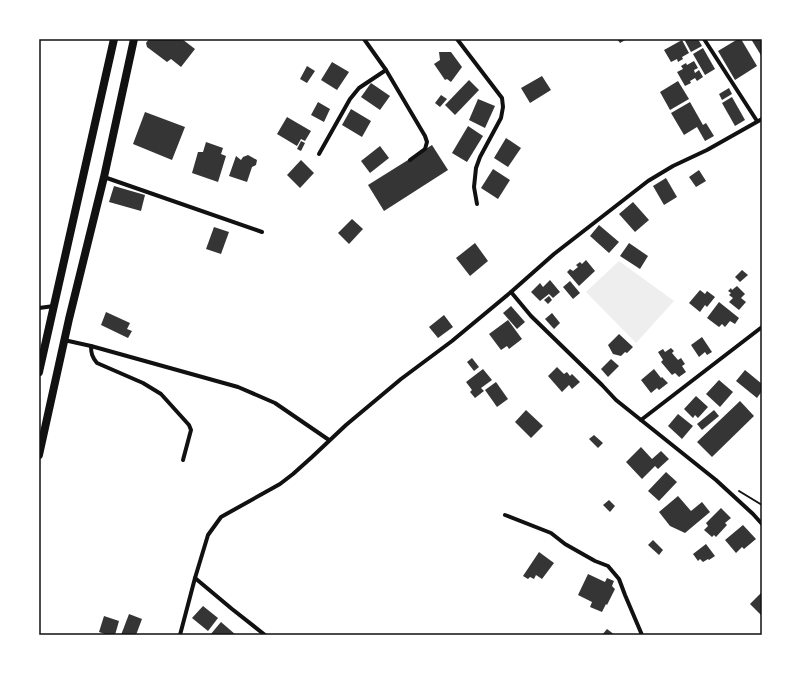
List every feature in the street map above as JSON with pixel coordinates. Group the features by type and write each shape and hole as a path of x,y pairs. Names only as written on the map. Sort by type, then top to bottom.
{"main road":[{"path":"39,372 114,39"},
{"path":"39,455 64,340 104,177 134,39"}],"street":[{"path":"364,39 386,70 425,136 427,142 425,149 410,160"},
{"path":"457,39 502,98 503,107 501,118 480,157 476,168 474,187 477,204"},
{"path":"704,39 757,121"},
{"path":"319,154 350,99 359,88 386,70"},
{"path":"180,635 208,535 221,517 280,484 293,474 346,425 401,379 452,341 554,254 648,181 673,166 707,150 762,119"},
{"path":"104,177 262,232"},
{"path":"511,292 532,316 616,400 716,480 762,524"},
{"path":"39,308 54,306"},
{"path":"642,420 762,326"},
{"path":"64,340 91,346 238,387 275,403 329,440"},
{"path":"91,346 91,354 97,363 143,383 161,394 189,425 191,430 183,460"},
{"path":"505,515 550,533 565,544 595,561 608,566 620,579 642,635"},
{"path":"195,578 265,635"}],"shaded area":[{"path":"619,261 674,301 636,343 586,292"}],"building":[{"path":"149,39 182,39 195,49 181,67 171,59 167,62 147,47 146,43"},
{"path":"617,39 627,39 620,43"},
{"path":"684,39 698,39 702,46 691,52"},
{"path":"738,39 741,39 757,66 735,80 718,51"},
{"path":"751,39 762,39 762,57"},
{"path":"682,40 689,53 682,57 683,59 678,62 677,59 671,62 664,50"},
{"path":"703,48 715,69 705,75 693,54"},
{"path":"439,52 451,52 462,67 451,82 447,79 445,80 434,64 440,60"},
{"path":"694,61 698,68 694,70 695,73 699,70 703,77 697,81 695,78 690,81 691,83 685,86 677,72 683,69 681,66 686,63 687,65"},
{"path":"332,62 349,72 337,90 321,80"},
{"path":"307,66 315,71 307,83 300,79"},
{"path":"542,76 551,90 530,103 521,88"},
{"path":"469,80 479,90 455,115 445,105"},
{"path":"678,81 689,99 670,110 660,92"},
{"path":"371,83 390,96 380,110 361,97"},
{"path":"729,88 732,94 722,100 719,94"},
{"path":"441,95 447,99 440,107 435,103"},
{"path":"732,97 745,120 735,126 722,103"},
{"path":"478,99 495,106 485,128 469,120"},
{"path":"318,102 330,109 324,122 311,115"},
{"path":"690,102 703,125 706,123 714,136 705,141 697,127 684,135 671,113"},
{"path":"351,109 371,121 362,137 342,125"},
{"path":"145,112 185,127 172,160 133,144"},
{"path":"287,117 311,131 305,141 301,139 297,146 277,134"},
{"path":"468,126 483,136 467,162 452,153"},
{"path":"506,138 521,148 508,167 494,158"},
{"path":"301,141 305,143 301,151 297,149"},
{"path":"206,142 223,148 221,154 226,156 218,182 192,173 198,152 203,152"},
{"path":"432,145 448,170 384,211 368,185"},
{"path":"380,146 389,158 370,173 361,161"},
{"path":"248,155 257,160 256,165 252,167 247,182 229,176 236,156 241,160 243,157"},
{"path":"301,160 314,173 300,188 287,175"},
{"path":"493,169 510,180 498,199 481,188"},
{"path":"699,170 706,181 696,187 689,177"},
{"path":"666,178 677,197 664,205 653,186"},
{"path":"114,186 145,195 141,211 109,202"},
{"path":"633,202 649,220 635,232 619,214"},
{"path":"352,219 363,229 349,244 338,233"},
{"path":"599,225 619,242 609,253 590,236"},
{"path":"214,227 229,232 221,254 206,249"},
{"path":"475,243 488,261 470,276 456,258"},
{"path":"629,243 648,256 640,269 620,256"},
{"path":"586,260 595,271 579,286 567,272 570,269 573,271 578,267 576,265 580,262 582,264"},
{"path":"742,270 748,275 740,282 735,277"},
{"path":"550,280 560,292 553,298 549,294 540,301 531,292 540,283 543,287"},
{"path":"570,281 580,293 573,299 563,287"},
{"path":"737,286 745,294 741,298 746,302 739,310 729,302 733,298 729,295 731,293 728,291"},
{"path":"700,290 705,294 707,291 715,297 707,307 705,305 700,312 689,303"},
{"path":"549,296 552,300 548,304 544,300"},
{"path":"719,302 739,318 735,324 730,321 725,327 722,324 719,327 707,318"},
{"path":"511,306 525,322 517,329 503,313"},
{"path":"106,312 130,323 127,329 132,331 128,338 101,325"},
{"path":"552,313 560,323 554,329 545,319"},
{"path":"444,315 453,327 438,338 429,327"},
{"path":"508,320 522,339 509,349 507,346 501,350 489,334"},
{"path":"619,334 633,347 621,356 613,354 608,345"},
{"path":"702,337 712,352 707,355 705,352 699,357 691,345"},
{"path":"671,348 674,351 672,353 678,360 681,358 685,364 682,366 686,372 679,377 675,373 672,375 661,362 663,360 658,352 663,349 665,352"},
{"path":"472,358 479,367 474,371 467,362"},
{"path":"611,359 619,366 608,377 601,369"},
{"path":"557,367 564,374 567,372 570,376 572,374 580,382 572,389 569,385 562,392 548,376"},
{"path":"483,369 492,380 481,388 484,391 475,398 470,392 472,390 466,382"},
{"path":"654,369 661,378 662,377 668,383 659,390 657,388 651,393 641,380"},
{"path":"745,370 762,384 762,391 757,398 736,381"},
{"path":"719,380 733,392 720,407 706,394"},
{"path":"496,382 508,399 497,407 485,390"},
{"path":"696,396 708,407 698,418 695,415 693,418 684,409"},
{"path":"740,401 754,416 712,457 697,442"},
{"path":"526,410 543,426 531,438 515,422"},
{"path":"714,410 719,416 702,430 697,424"},
{"path":"678,414 693,426 682,439 668,426"},
{"path":"594,435 603,443 598,448 589,439"},
{"path":"641,447 652,459 661,451 669,459 658,469 655,466 642,479 626,462"},
{"path":"666,472 677,482 659,501 648,491"},
{"path":"678,496 691,511 702,502 710,512 685,533 670,526 659,512"},
{"path":"609,500 615,506 610,512 603,505"},
{"path":"721,508 731,518 725,523 727,525 716,537 714,535 712,537 704,530 708,526 706,523"},
{"path":"743,525 756,539 744,549 742,547 736,553 725,540"},
{"path":"653,540 663,550 659,555 648,545"},
{"path":"706,544 715,556 703,562 700,559 698,561 693,554"},
{"path":"539,552 554,563 542,579 536,575 534,579 530,577 528,579 523,576"},
{"path":"588,574 605,582 607,578 614,581 612,586 615,589 602,612 590,607 592,602 578,595"},
{"path":"762,592 762,616 750,604"},
{"path":"203,606 218,618 208,631 192,618"},
{"path":"129,614 142,619 136,635 121,635"},
{"path":"104,616 119,621 115,635 108,635 99,632"},
{"path":"221,622 236,635 210,635"},
{"path":"607,629 615,635 602,635"}]}
